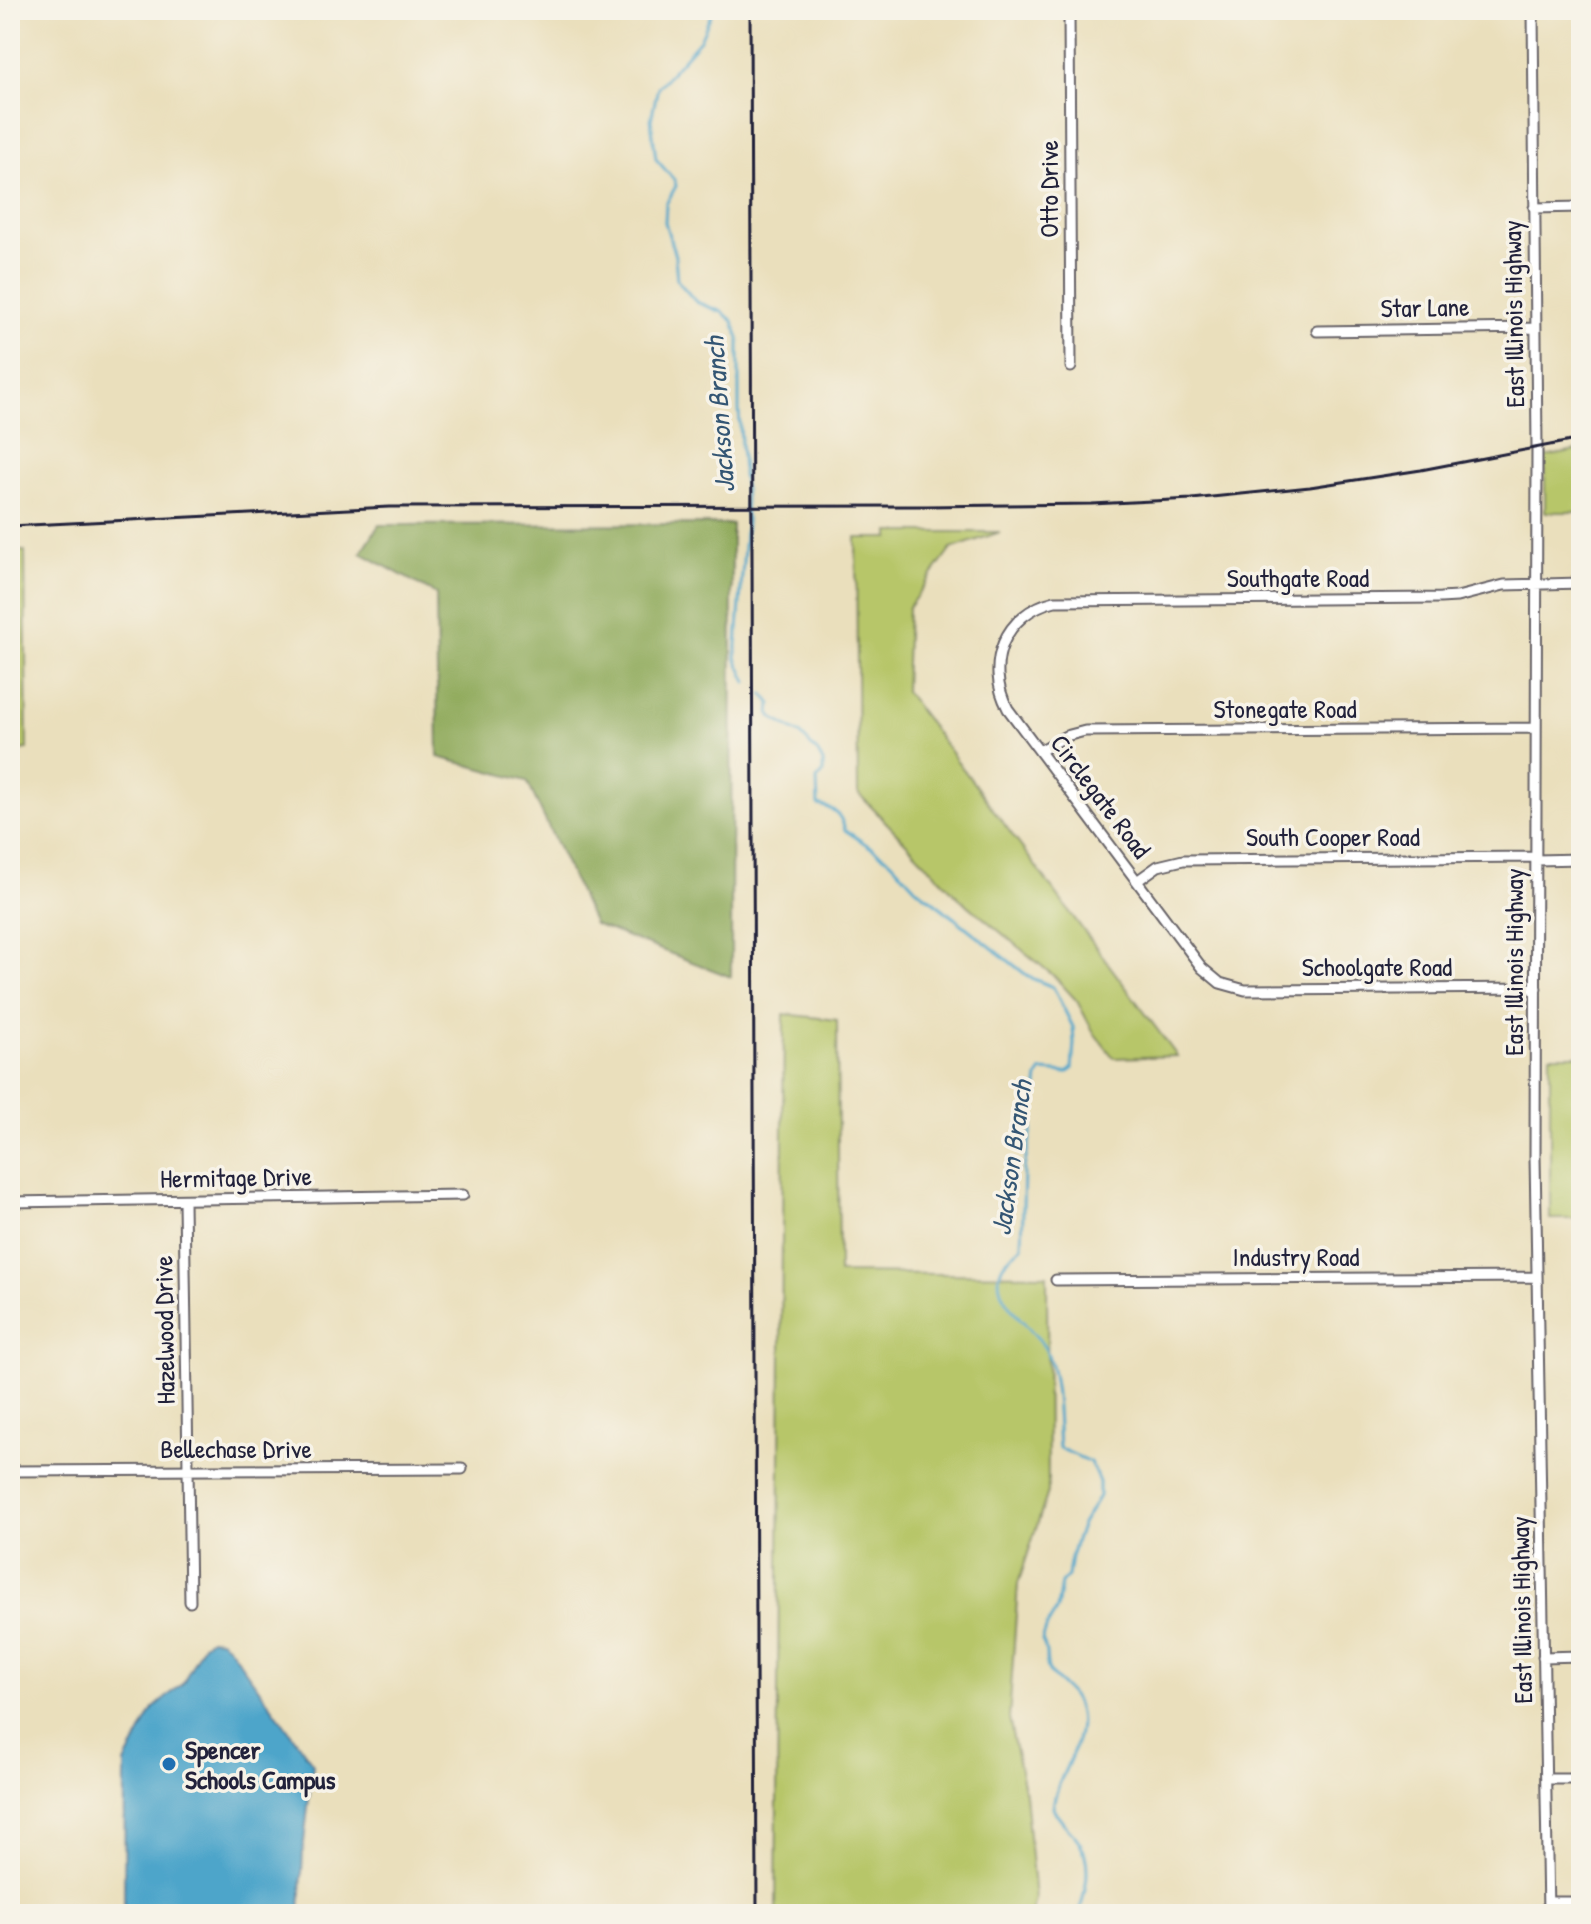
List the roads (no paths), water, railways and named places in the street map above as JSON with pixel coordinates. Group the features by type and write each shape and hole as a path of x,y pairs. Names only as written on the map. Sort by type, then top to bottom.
{"street":[{"name":"Otto Drive","path":"1069,10 1071,367"},
{"name":"East Illinois Highway","path":"1533,10 1537,1277 1548,1914"},
{"path":"1534,208 1581,207"},
{"name":"Star Lane","path":"1317,331 1535,328"},
{"name":"Southgate Road","path":"1018,620 1040,606 1063,601 1440,598 1457,597 1497,586 1581,583"},
{"name":"Circlegate Road","path":"1018,620 1000,649 998,685 1008,709 1202,968 1220,983"},
{"name":"Stonegate Road","path":"1040,751 1066,736 1085,731 1535,728"},
{"name":"South Cooper Road","path":"1137,881 1158,866 1183,860 1581,859"},
{"name":"Schoolgate Road","path":"1220,983 1245,990 1536,988"},
{"name":"Hermitage Drive","path":"10,1202 463,1195"},
{"name":"Hazelwood Drive","path":"184,1201 190,1602"},
{"name":"Industry Road","path":"1056,1280 1537,1277"},
{"name":"Bellechase Drive","path":"10,1471 462,1469"},
{"path":"1543,1657 1581,1656"},
{"path":"1548,1779 1581,1779"},
{"path":"1548,1902 1581,1902"}],"water":[{"path":"210,1639 220,1640 228,1646 313,1764 303,1851 300,1914 124,1914 125,1763 153,1709 183,1683 203,1644"}],"waterway":[{"name":"Jackson Branch","path":"713,10 700,40 658,87 651,120 656,159 676,186 666,204 665,222 675,256 677,280 696,302 722,312 733,321 739,338 739,410 746,520 736,658 747,682"},
{"name":"Jackson Branch","path":"763,694 771,704 773,718 801,735 823,762 823,773 817,780 818,805 836,813 845,830 891,861 915,887 1029,977 1053,987 1073,1027 1072,1069 1067,1073 1042,1071 1038,1077 1024,1168 1022,1247 1005,1262 999,1278 1007,1302 1048,1355 1055,1389 1059,1448 1090,1462 1099,1482 1099,1496 1081,1526 1068,1576 1061,1583 1057,1609 1042,1641 1049,1671 1074,1699 1079,1713 1077,1740 1053,1807 1084,1851 1087,1878 1079,1914"}],"railway":[{"path":"750,10 757,1914"},
{"path":"10,526 389,507 926,506 1192,499 1310,487 1421,470 1581,439"}],"place":[{"name":"Spencer Schools Campus","path":"169,1764"}]}
